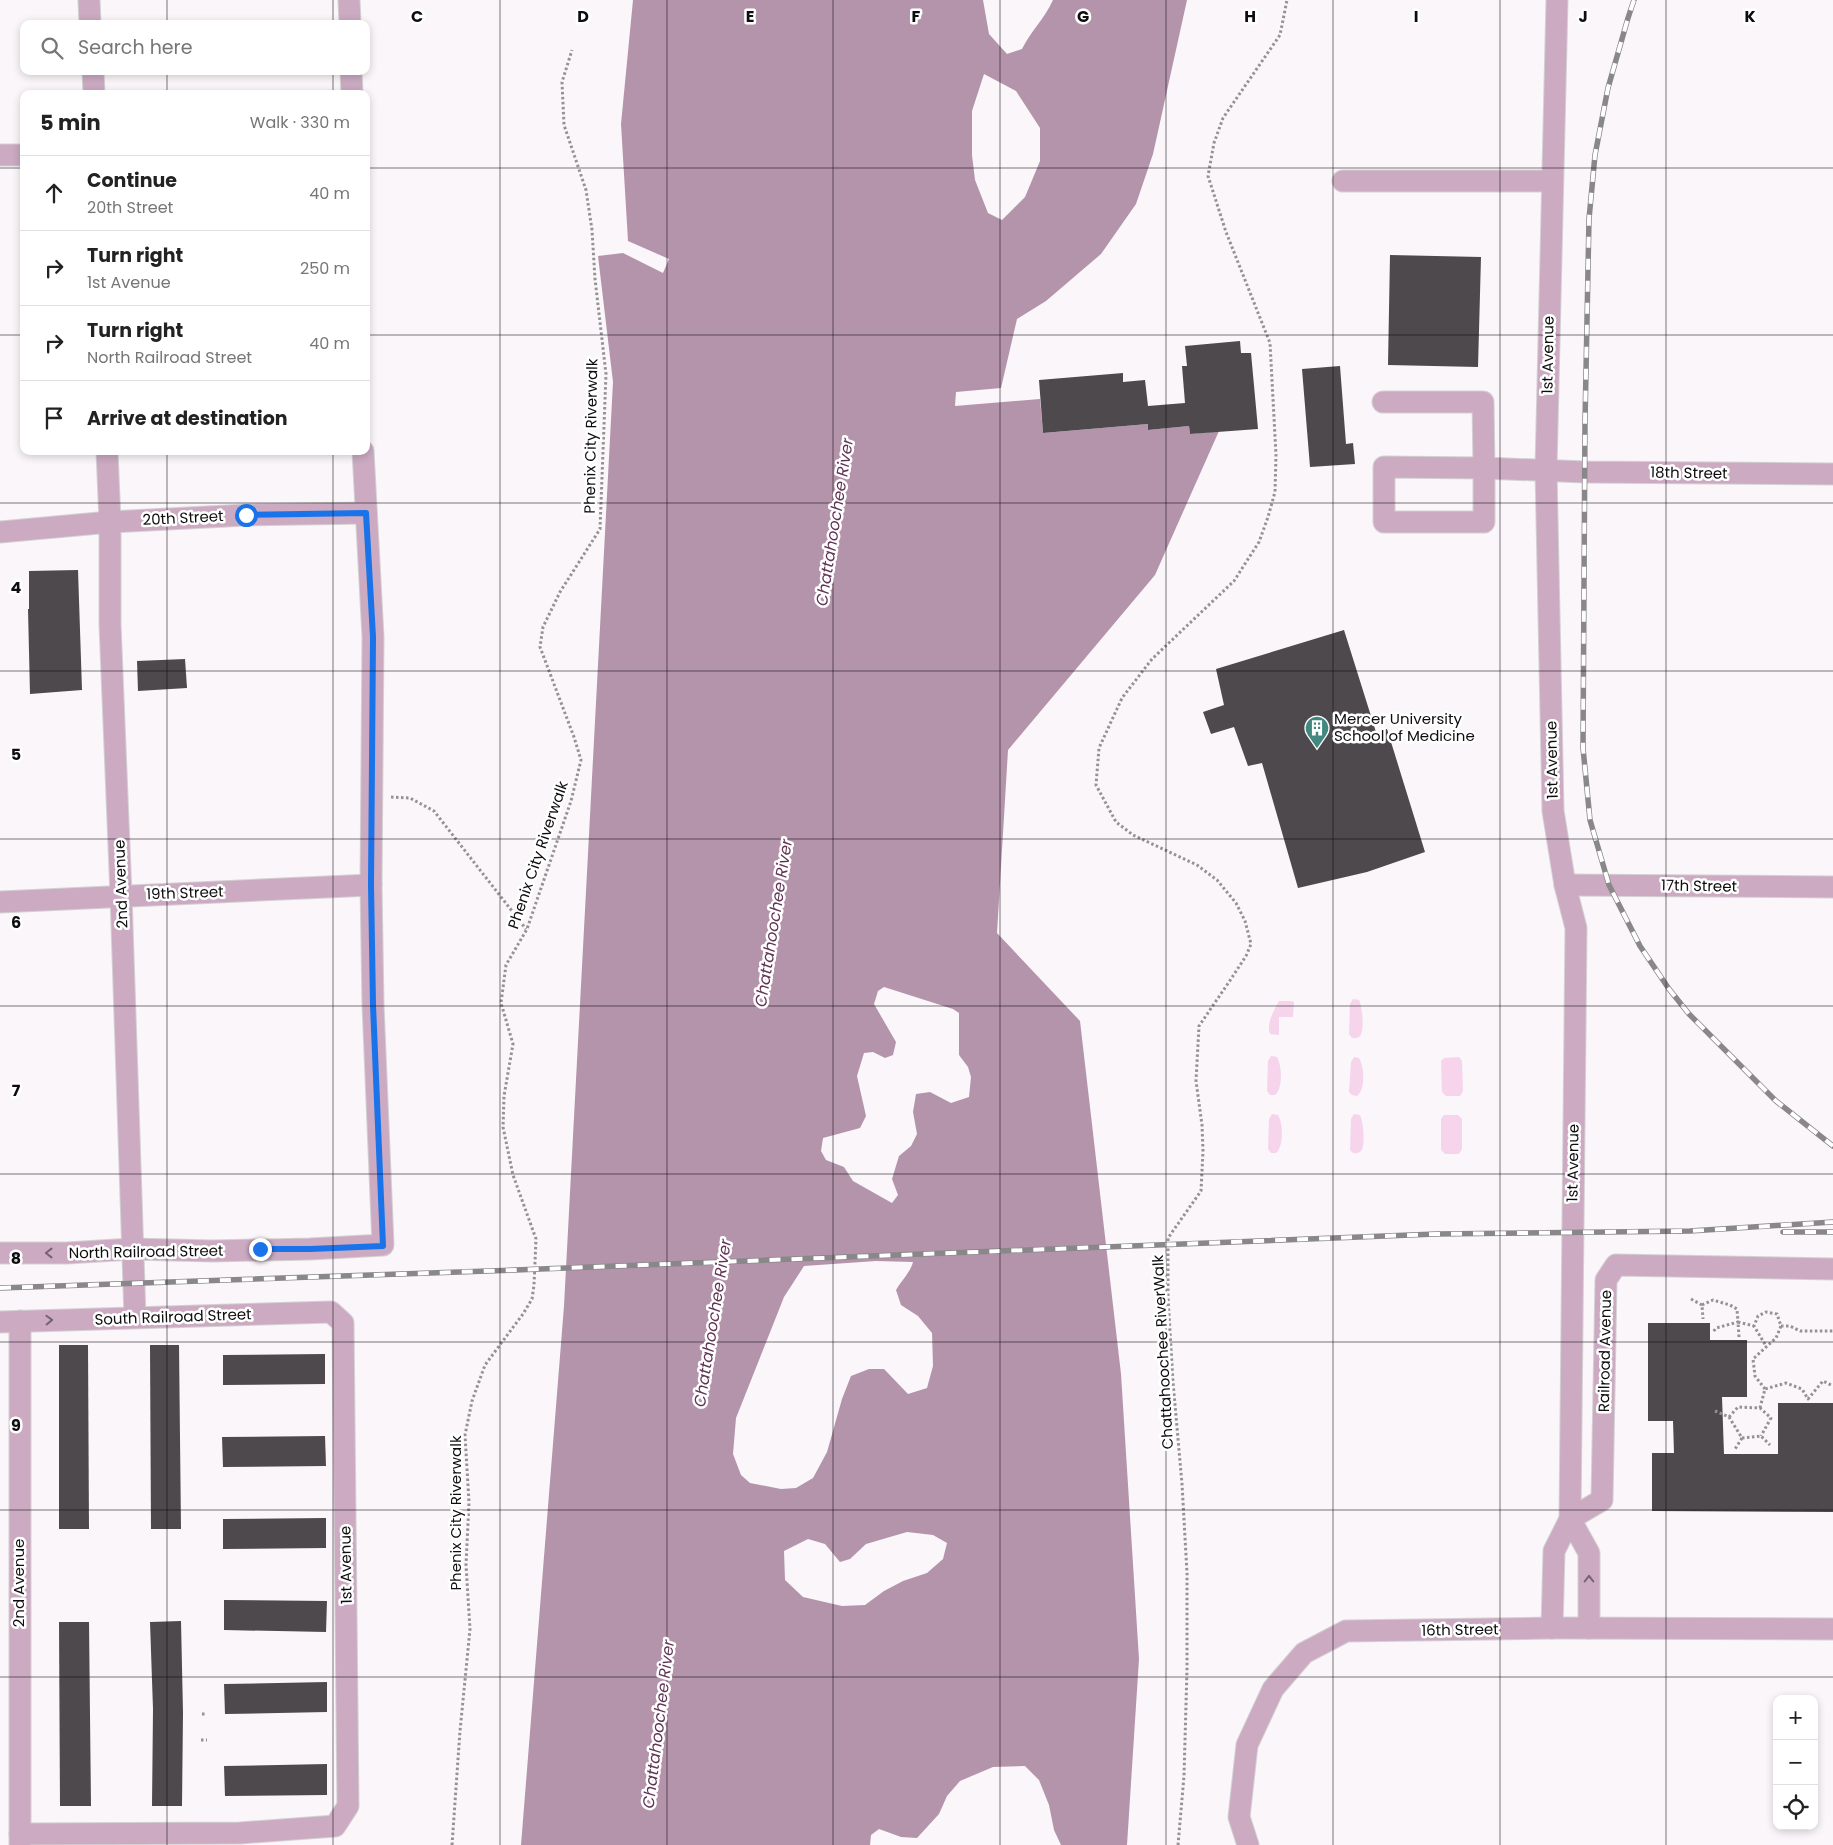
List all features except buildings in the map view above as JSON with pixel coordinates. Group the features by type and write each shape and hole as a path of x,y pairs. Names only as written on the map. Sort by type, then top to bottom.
{"street":[{"path":"89,0 90,20"},
{"path":"349,0 350,20"},
{"name":"1st Avenue","path":"1552,1628 1554,1551 1570,1519 1576,928 1565,885 1554,811 1546,469 1557,0"},
{"path":"93,75 94,90"},
{"path":"352,75 352,90"},
{"path":"0,155 20,155"},
{"path":"1343,181 1552,181"},
{"path":"1383,402 1483,402 1484,468 1484,522 1384,522 1384,467 1484,468"},
{"name":"2nd Avenue","path":"107,455 110,522 110,624 122,895 135,1317"},
{"path":"363,455 373,637 371,885"},
{"name":"18th Street","path":"1484,468 1585,472 1833,474"},
{"name":"20th Street","path":"0,532 110,522 246,515 366,513"},
{"name":"19th Street","path":"0,902 371,885"},
{"name":"North Railroad Street","path":"0,1253 68,1253 132,1249 213,1251 383,1246 373,1005 371,885"},
{"name":"17th Street","path":"1565,885 1833,887"},
{"name":"Railroad Avenue","path":"1570,1519 1602,1500 1606,1280 1616,1265 1833,1269"},
{"name":"South Railroad Street","path":"10,1321 330,1312 343,1323"},
{"name":"2nd Avenue","path":"10,1321 20,1840"},
{"name":"1st Avenue","path":"20,1840 240,1833 335,1826 348,1806 343,1323"},
{"name":"1st Avenue","path":"1570,1519 1589,1553 1589,1628"},
{"name":"16th Street","path":"1248,1845 1239,1817 1247,1745 1273,1689 1304,1653 1346,1631 1552,1628 1833,1629"}],"path":[{"name":"Chattahoochee RiverWalk","path":"1178,1845 1184,1776 1187,1573 1171,1354 1168,1297 1168,1238 1201,1191 1202,1125 1196,1081 1199,1026 1237,969 1251,944 1245,921 1236,903 1218,880 1197,865 1133,835 1116,822 1096,785 1099,748 1122,698 1152,659 1234,581 1259,542 1275,492 1276,455 1270,343 1226,232 1208,176 1214,143 1223,118 1280,35 1287,0"},
{"name":"Phenix City Riverwalk","path":"452,1845 460,1730 470,1629 466,1565 469,1502 465,1435 472,1401 485,1365 523,1314 532,1299 534,1285 536,1239 513,1175 503,1127 504,1096 513,1044 501,1003 506,965 527,929 571,801 581,760 540,647 543,627 560,592 600,529 606,374 595,279 592,230 586,190 564,125 562,82 572,50"},
{"path":"372,796 410,798 434,811 527,929"},
{"path":"1691,1299 1702,1305"},
{"path":"1702,1305 1713,1300 1730,1305 1737,1310 1739,1337"},
{"path":"1702,1305 1703,1319"},
{"path":"1754,1326 1758,1316 1766,1312 1777,1314 1781,1326 1776,1338 1753,1359 1755,1376 1765,1389"},
{"path":"1713,1332 1716,1328 1738,1322 1754,1326 1766,1346"},
{"path":"1781,1326 1790,1326 1800,1331 1833,1331"},
{"path":"1765,1389 1786,1383 1802,1389 1808,1399 1824,1381 1833,1386"},
{"path":"1760,1408 1765,1389"},
{"path":"1729,1417 1738,1407 1760,1408 1771,1418 1761,1436"},
{"path":"1715,1411 1729,1417 1742,1438"},
{"path":"1742,1438 1761,1436"},
{"path":"1761,1436 1770,1445"},
{"path":"1735,1449 1742,1438"},
{"path":"201,1740 207,1740"}],"shaded area":[{"path":"1353,999 1359,1000 1361,1007 1362,1033 1358,1038 1352,1038 1349,1034 1350,1004"},
{"path":"1279,1001 1294,1002 1293,1017 1279,1017 1279,1035 1270,1034 1270,1022"},
{"path":"1271,1056 1277,1057 1281,1071 1278,1092 1275,1095 1270,1095 1267,1091 1268,1061"},
{"path":"1354,1057 1359,1058 1363,1072 1362,1088 1357,1096 1349,1092 1351,1062"},
{"path":"1459,1057 1462,1061 1463,1091 1460,1096 1446,1096 1442,1092 1441,1061 1444,1058"},
{"path":"1272,1114 1278,1115 1282,1129 1279,1150 1276,1153 1271,1153 1268,1149 1269,1119"},
{"path":"1354,1114 1360,1115 1364,1133 1363,1148 1359,1153 1353,1153 1350,1150 1351,1119"},
{"path":"1444,1115 1458,1115 1462,1119 1462,1149 1459,1154 1445,1154 1441,1150 1441,1119"}],"water":[{"name":"Chattahoochee River","path":"633,0 983,0 989,34 1007,54 1022,49 1053,0 1187,0 1153,154 1136,204 1101,254 1046,301 1017,319 1001,388 956,392 955,406 1040,399 1043,433 1148,424 1148,430 1189,426 1190,434 1219,431 1155,575 1008,750 997,933 1080,1021 1121,1374 1139,1659 1127,1845 1061,1845 1054,1830 1049,1805 1039,1780 1025,1766 993,1767 960,1781 947,1796 939,1814 917,1838 901,1837 879,1829 871,1835 870,1845 521,1845 564,1306 613,382 598,256 623,253 663,273 669,259 628,241 621,124","holes":["984,74 1016,91 1040,128 1040,161 1025,197 1002,220 988,213 975,180 972,155 972,111","884,987 953,1009 959,1013 959,1055 968,1067 971,1077 969,1097 951,1103 930,1092 916,1094 913,1112 917,1134 911,1146 899,1156 892,1179 898,1195 892,1203 853,1181 844,1167 826,1160 821,1151 823,1138 860,1128 866,1116 857,1076 864,1053 873,1052 885,1058 893,1055 896,1042 874,1004 878,991","876,1261 913,1262 896,1290 901,1305 918,1316 932,1333 933,1366 927,1388 908,1394 884,1369 869,1369 851,1376 842,1399 827,1452 813,1478 796,1488 781,1489 750,1483 741,1475 733,1454 736,1418 784,1297 804,1266","907,1532 933,1535 947,1543 943,1559 927,1573 903,1581 884,1591 865,1605 842,1606 803,1597 785,1580 784,1551 808,1539 825,1544 840,1562 850,1559 866,1544"]}],"railway":[{"path":"1634,0 1608,88 1595,155 1589,219 1585,422 1583,748 1590,820 1609,885 1640,946 1669,989 1689,1014 1776,1101 1833,1146"},
{"path":"0,1288 1436,1234 1690,1231 1833,1222"},
{"path":"1783,1232 1833,1232"}],"place":[{"name":"Mercer University School of Medicine","path":"1317,749"}],"route":[{"path":"246,515 366,513 373,637 371,885 373,1005 383,1246 260,1249"}]}
